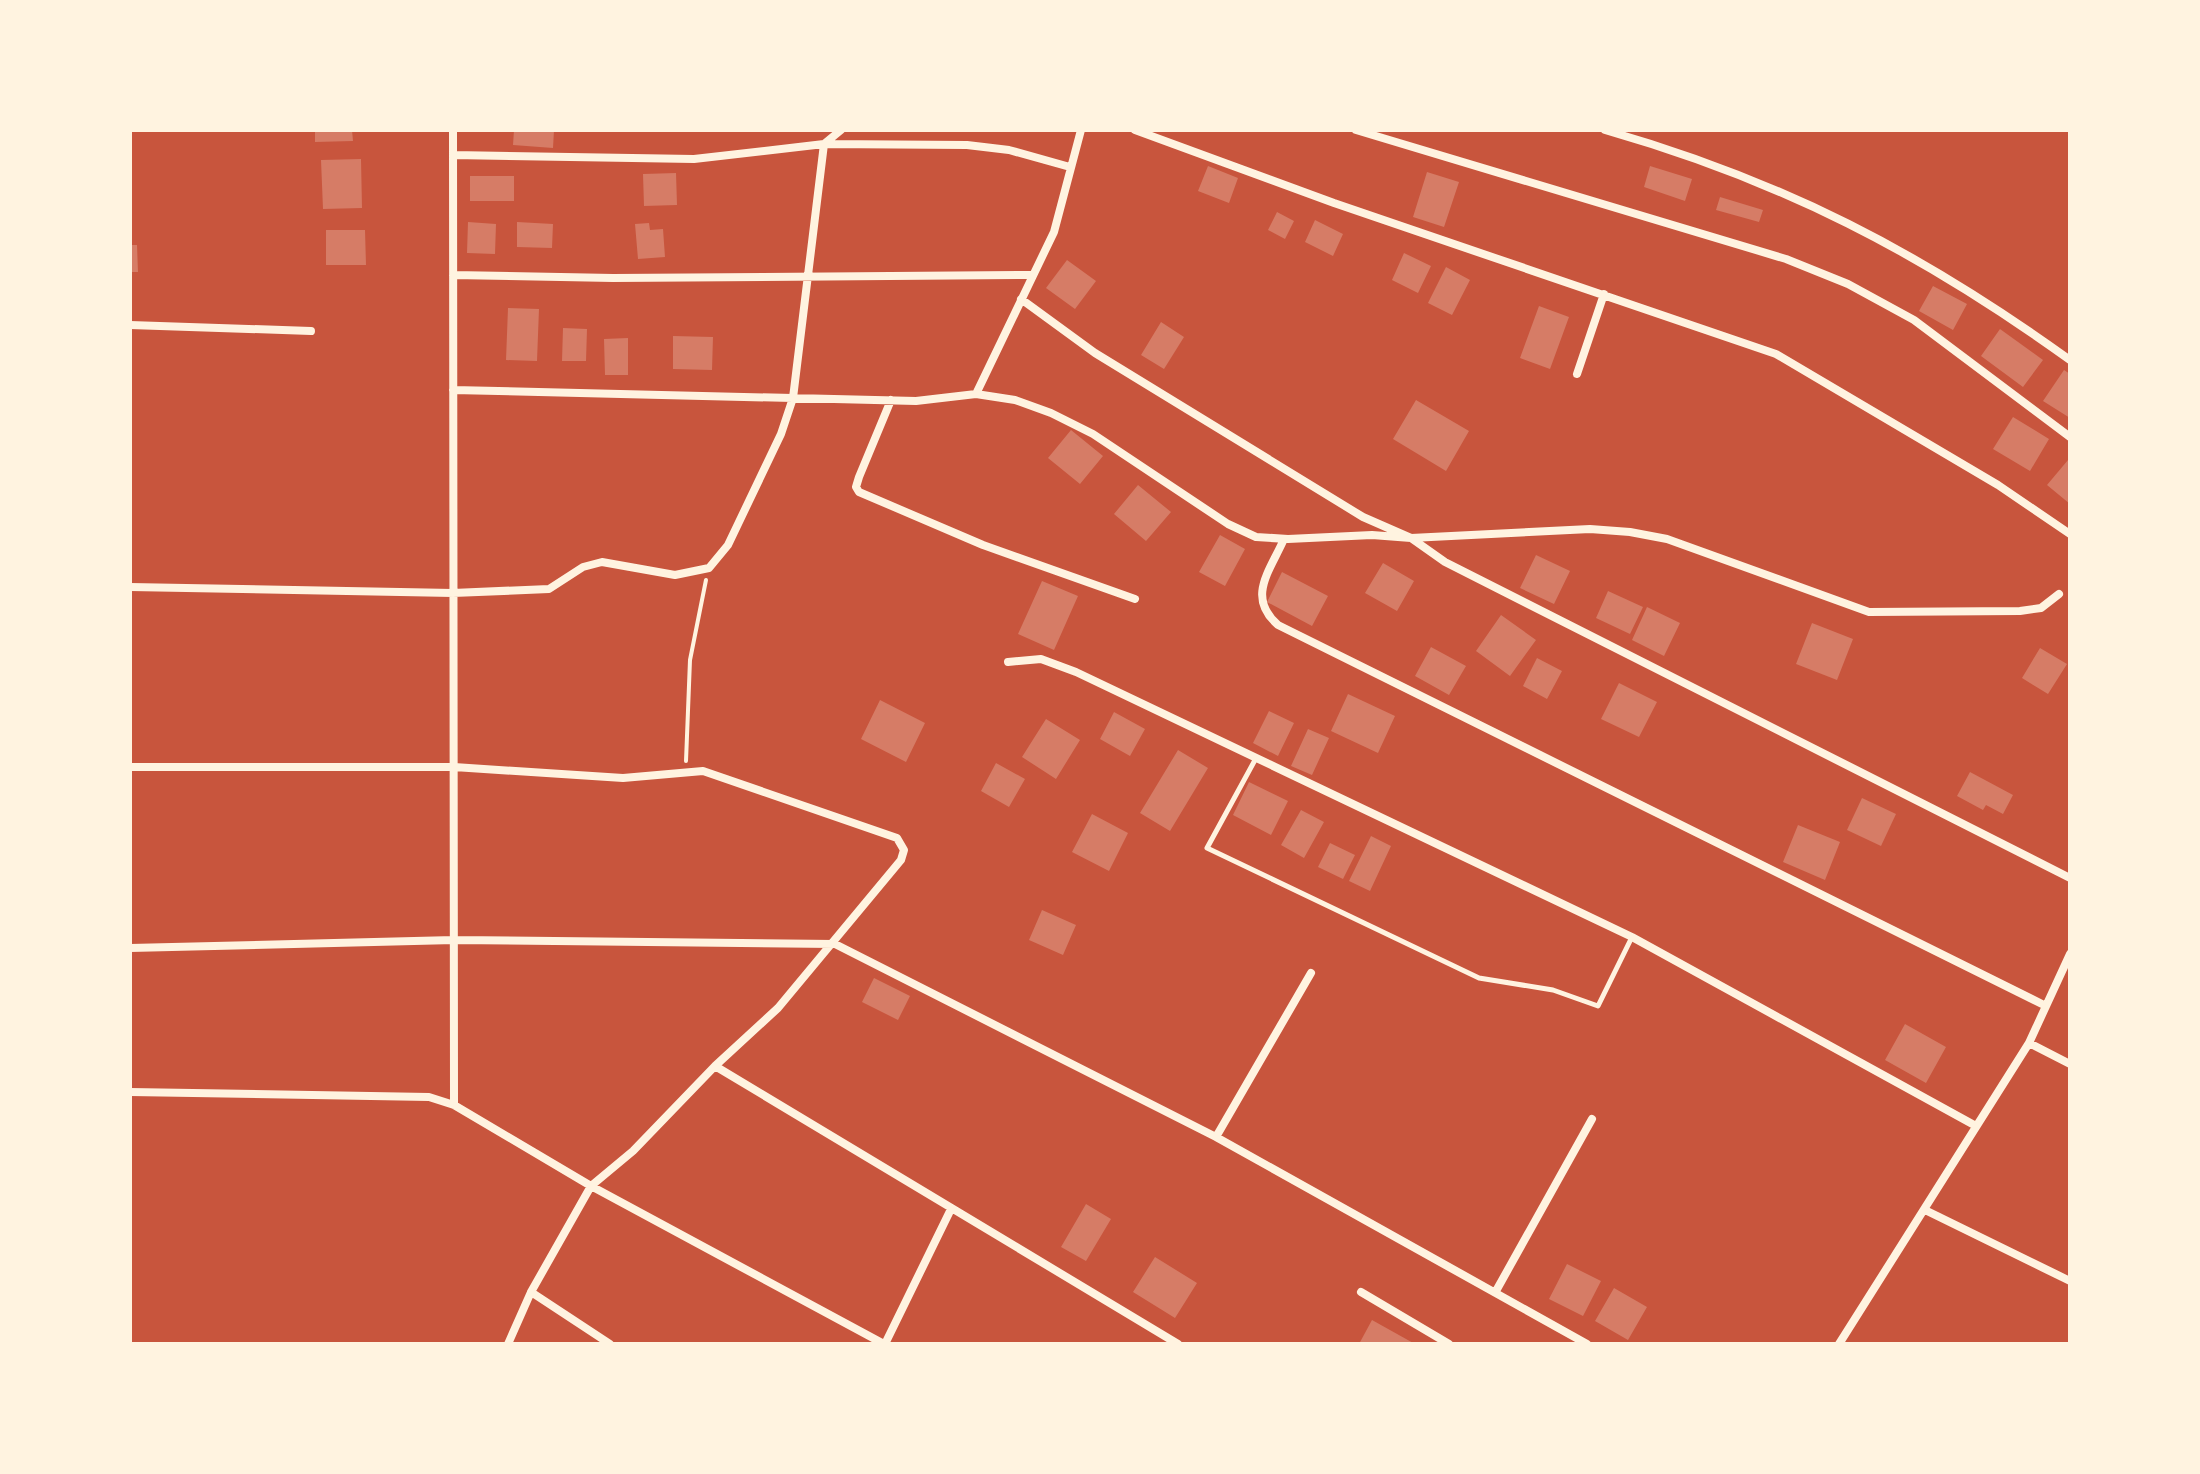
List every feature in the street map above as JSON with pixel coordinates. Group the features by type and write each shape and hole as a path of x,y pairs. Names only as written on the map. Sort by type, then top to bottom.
{"street":[{"path":"453,130 454,1105"},
{"path":"130,587 453,593 549,589 583,567 602,562 675,575 709,568 728,545 781,434 793,398 824,144 841,130"},
{"path":"976,394 1063,206 1081,130"},
{"path":"1135,130 1334,203 1776,354 1998,485 2070,534"},
{"path":"1356,130 1786,259 1848,284 1914,320 2070,437"},
{"path":"1605,130 1720,168 1839,217 1938,271 2070,360"},
{"path":"453,155 694,159 824,144 967,145 1009,150 1070,167"},
{"path":"453,275 809,278 1033,275"},
{"path":"1577,374 1604,294"},
{"path":"1021,299 1095,353 1363,517 1411,538 1445,562 2070,878"},
{"path":"130,325 311,331"},
{"path":"453,390 891,400 976,394 1015,400 1051,413 1093,434 1228,524 1256,537 1284,539 1372,535 1411,538 1590,529 1667,539 1869,612 2020,611 2041,608 2059,594"},
{"path":"891,400 859,477 856,487 859,492 983,545 1135,599"},
{"path":"1284,539 1260,600 1264,613 1278,625 2044,1005"},
{"path":"1008,662 1041,659 1076,672 1255,760 1632,937 1976,1126"},
{"path":"130,767 454,767 623,778 703,771 738,780 897,838 904,850 901,860 835,944 778,1008 715,1066 633,1151 591,1186 531,1292 508,1344"},
{"path":"130,948 454,940 835,944 1216,1137 1587,1344"},
{"path":"1839,1344 2029,1043 2070,954"},
{"path":"1216,1137 1311,973"},
{"path":"2029,1043 2070,1064"},
{"path":"715,1066 1178,1344"},
{"path":"130,1092 429,1097 454,1105 591,1186 884,1344 951,1209"},
{"path":"1496,1291 1592,1119"},
{"path":"1925,1210 2070,1281"},
{"path":"531,1292 610,1344"},
{"path":"1361,1292 1449,1344"}],"lane":[{"path":"1255,760 1207,848 1337,908 1402,943 1479,978 1553,990 1598,1006 1632,937"}],"path":[{"path":"685,772 690,660 709,568"}],"building":[{"path":"315,130 352,130 353,141 315,142"},
{"path":"514,130 554,130 553,148 513,145"},
{"path":"361,159 362,208 323,209 321,160"},
{"path":"1208,166 1238,178 1229,203 1198,191"},
{"path":"1650,166 1692,179 1685,201 1644,187"},
{"path":"1427,172 1459,182 1444,227 1413,217"},
{"path":"676,173 677,205 644,206 643,174"},
{"path":"470,176 514,176 514,201 470,201"},
{"path":"1720,197 1763,210 1759,222 1716,210"},
{"path":"1277,212 1294,221 1285,239 1268,230"},
{"path":"1315,220 1343,234 1333,256 1305,242"},
{"path":"468,222 496,224 495,254 467,253"},
{"path":"517,222 553,224 552,248 517,247"},
{"path":"649,223 650,230 663,229 665,257 638,259 635,224"},
{"path":"326,230 365,230 366,265 326,265"},
{"path":"130,245 137,245 138,272 130,272"},
{"path":"1404,253 1431,266 1418,293 1392,280"},
{"path":"1067,260 1096,281 1075,309 1046,288"},
{"path":"1446,267 1470,280 1452,315 1428,303"},
{"path":"1933,286 1967,304 1953,330 1919,311"},
{"path":"1539,306 1569,317 1550,369 1520,358"},
{"path":"508,308 539,309 537,361 506,360"},
{"path":"1161,322 1184,337 1164,369 1141,355"},
{"path":"563,328 587,329 586,361 562,361"},
{"path":"2000,329 2043,360 2023,387 1981,356"},
{"path":"673,336 713,337 712,370 673,369"},
{"path":"628,338 628,375 605,375 604,339"},
{"path":"2064,370 2070,374 2070,418 2043,401"},
{"path":"1416,400 1469,431 1446,471 1393,439"},
{"path":"2013,417 2049,439 2030,471 1993,449"},
{"path":"1071,430 1103,456 1080,484 1048,458"},
{"path":"2068,460 2070,462 2070,504 2047,485"},
{"path":"1138,485 1171,512 1146,541 1114,514"},
{"path":"1220,535 1245,549 1225,586 1199,572"},
{"path":"1536,555 1570,571 1554,604 1520,588"},
{"path":"1383,563 1414,581 1397,611 1365,593"},
{"path":"1282,572 1328,596 1312,626 1267,602"},
{"path":"1042,581 1078,596 1054,650 1018,634"},
{"path":"1608,591 1643,607 1630,634 1596,618"},
{"path":"1647,607 1680,623 1664,656 1632,640"},
{"path":"1501,615 1536,640 1510,676 1476,651"},
{"path":"1812,623 1853,639 1837,680 1796,664"},
{"path":"1431,647 1466,666 1449,695 1415,676"},
{"path":"2040,648 2067,664 2048,694 2022,678"},
{"path":"1537,658 1562,671 1547,699 1523,686"},
{"path":"1619,683 1657,702 1639,737 1601,719"},
{"path":"1348,694 1395,716 1378,753 1331,731"},
{"path":"880,700 925,723 906,762 861,739"},
{"path":"1269,711 1294,723 1278,756 1253,743"},
{"path":"1114,712 1145,729 1130,756 1100,739"},
{"path":"1046,719 1080,740 1056,779 1022,757"},
{"path":"1308,729 1329,738 1312,775 1291,766"},
{"path":"1178,750 1208,768 1170,831 1140,813"},
{"path":"996,763 1025,779 1009,807 981,791"},
{"path":"1970,772 2013,795 2003,814 1986,805 1983,810 1957,796"},
{"path":"1249,782 1288,801 1271,835 1233,815"},
{"path":"1862,798 1896,814 1881,846 1847,830"},
{"path":"1301,810 1324,822 1304,858 1281,845"},
{"path":"1092,814 1128,833 1109,871 1072,852"},
{"path":"1798,825 1840,842 1825,880 1783,862"},
{"path":"1371,836 1391,846 1370,891 1349,881"},
{"path":"1330,843 1355,855 1343,879 1318,867"},
{"path":"1042,910 1076,925 1063,955 1029,940"},
{"path":"874,978 910,996 898,1020 862,1002"},
{"path":"1905,1024 1946,1047 1926,1083 1885,1060"},
{"path":"1086,1204 1111,1219 1086,1261 1061,1247"},
{"path":"1155,1257 1197,1283 1175,1318 1133,1292"},
{"path":"1567,1264 1601,1281 1583,1316 1549,1299"},
{"path":"1614,1288 1647,1307 1628,1340 1595,1321"},
{"path":"1372,1320 1415,1344 1359,1344"}]}
